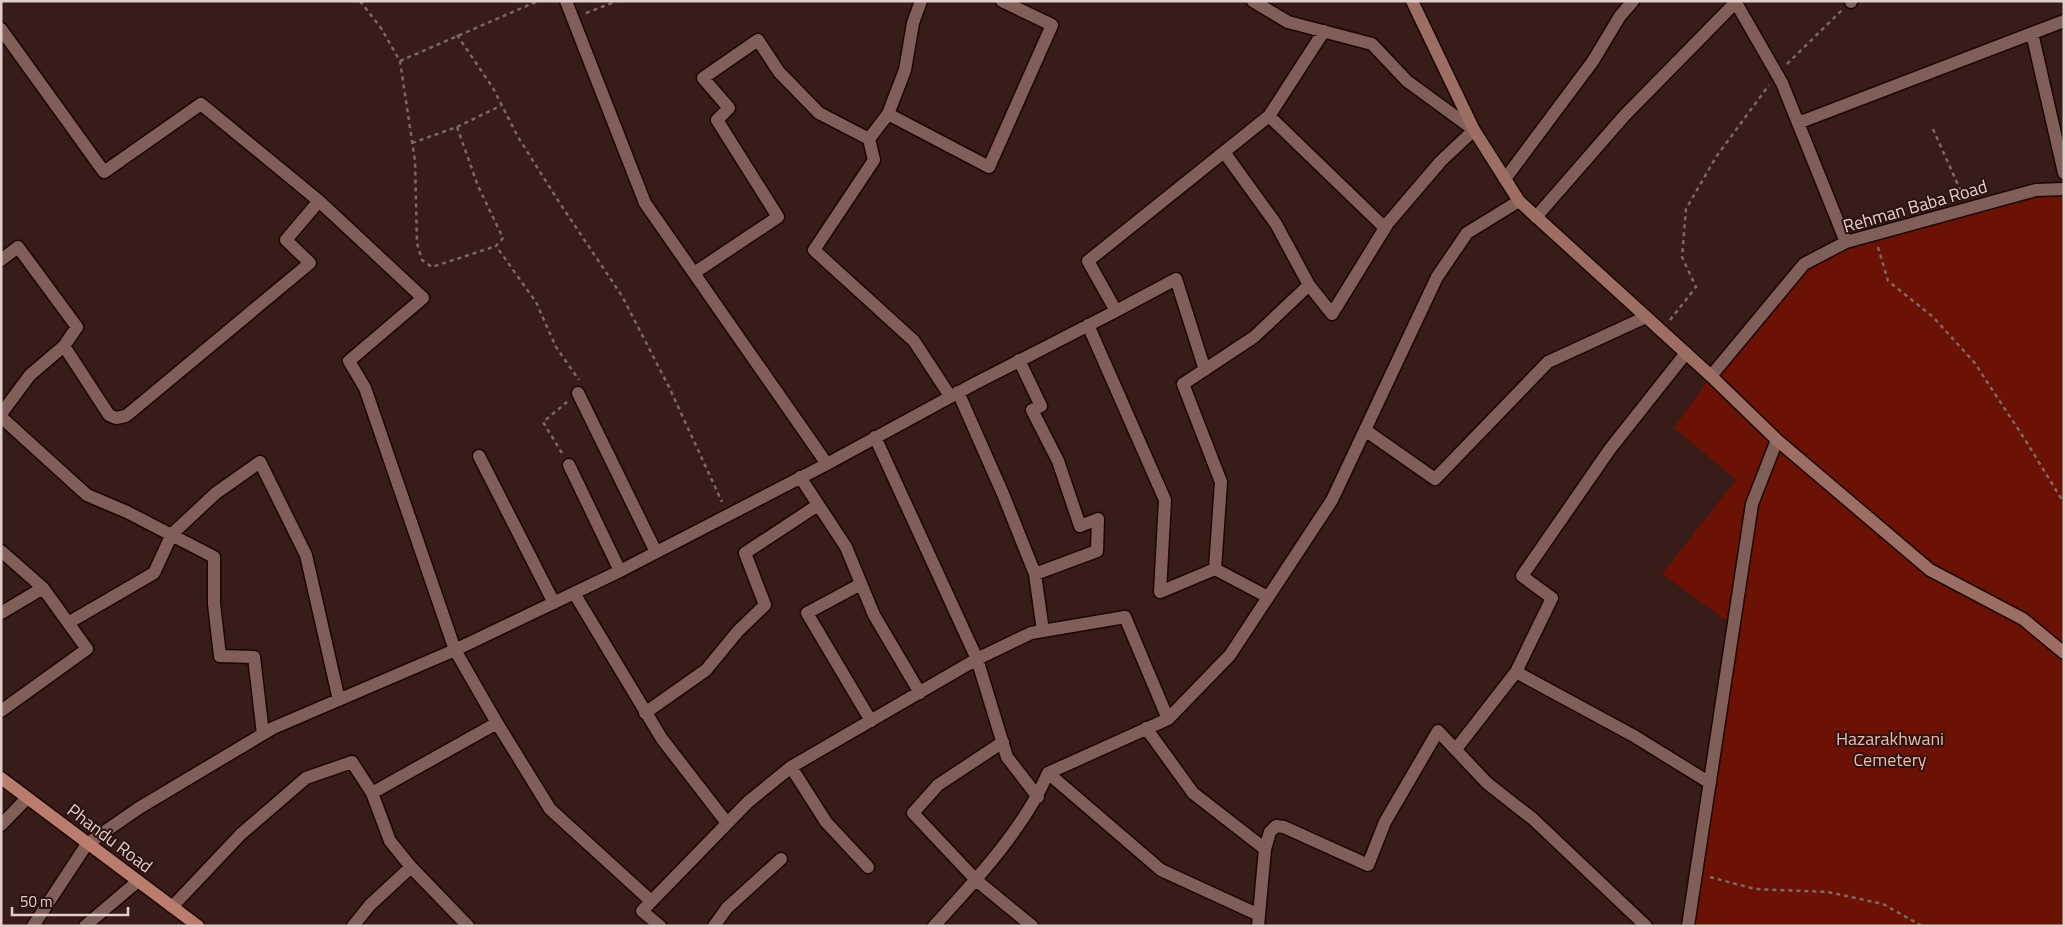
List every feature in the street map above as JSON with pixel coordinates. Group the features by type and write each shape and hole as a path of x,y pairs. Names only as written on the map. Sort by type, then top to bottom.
{"main road":[{"path":"1412,1 1474,130 1519,201 1711,376 1777,440 1930,570 2023,619 2064,653"},
{"name":"Phandu Road","path":"1,778 198,926"}],"street":[{"path":"566,1 645,203 827,464"},
{"path":"921,1 913,23 906,70 888,114 870,139 874,160 814,250 914,341 954,394 1003,494 1035,574 1043,631"},
{"path":"888,114 988,167 1052,25 1002,1"},
{"path":"1224,152 1276,224 1309,285 1332,314 1385,228 1440,161 1474,130 1407,81 1372,44 1288,22 1253,1"},
{"path":"1505,179 1593,61 1620,16 1633,1"},
{"path":"1536,217 1625,115 1735,2 1777,74 1846,242"},
{"path":"1798,123 2064,21"},
{"path":"1,29 104,172 202,104 318,201 423,298 349,361 364,388 456,650 496,723 550,809 651,902"},
{"path":"1116,311 1088,261 1269,116 1324,31"},
{"path":"2032,33 2064,173"},
{"path":"694,273 778,217 717,120 728,108 703,78 758,40 779,72 819,113 870,139"},
{"path":"1269,116 1385,228"},
{"name":"Rehman Baba Road","path":"1711,376 1804,264 1846,242 2036,190 2064,189"},
{"path":"64,346 109,415 116,418 126,416 310,263 286,240 318,201"},
{"path":"937,925 976,880 1038,797 1048,773 1168,719 1230,655 1332,500 1437,277 1467,233 1519,201"},
{"path":"1,260 18,247 78,327 64,346 30,375 1,414"},
{"path":"34,926 87,844 140,808 262,734 456,650 620,571 827,464 954,394 1176,279 1205,370"},
{"path":"1215,569 1220,482 1183,384 1254,337 1309,285"},
{"path":"1365,430 1436,479 1548,362 1646,317"},
{"path":"1088,325 1165,500 1160,592 1215,569"},
{"path":"1456,749 1516,672 1552,598 1522,576 1610,449 1686,353"},
{"path":"1019,360 1041,406 1032,410 1058,461 1080,526 1098,519 1097,551 1035,574"},
{"path":"578,393 656,552"},
{"path":"1,418 87,495 127,512 214,557 214,604 220,656 254,657 262,734"},
{"path":"875,438 977,659 1007,757 1038,797"},
{"path":"1688,926 1752,504 1777,440"},
{"path":"479,456 554,602"},
{"path":"68,623 154,573 172,534 216,492 260,462 306,555 339,700"},
{"path":"569,465 620,571"},
{"path":"800,477 846,547 874,615 920,693"},
{"path":"645,713 706,670 738,631 765,605 745,552 818,504"},
{"path":"1,551 43,588 87,649 1,711"},
{"path":"1215,569 1268,597"},
{"path":"861,584 807,613 871,721"},
{"path":"1,613 43,588"},
{"path":"574,593 662,739 727,823"},
{"path":"660,926 642,911 748,802 791,767 977,659 1031,633 1125,617 1168,719"},
{"path":"1516,672 1634,736 1710,783"},
{"path":"372,794 496,723"},
{"path":"1146,728 1193,793 1265,849"},
{"path":"1048,773 1161,870 1259,920 1265,849 1270,832 1276,826 1284,826 1368,865 1385,822 1438,731 1487,783 1533,819 1646,926"},
{"path":"1003,742 938,785 913,813 976,880 1032,926"},
{"path":"172,907 241,834 306,778 352,762 372,794 390,841 411,867 468,926"},
{"path":"791,767 826,822 868,867"},
{"path":"1,825 27,798"},
{"path":"714,926 727,908 781,859"},
{"path":"353,926 370,905 411,867"},
{"path":"85,926 138,881"}],"path":[{"path":"360,1 381,28 400,61 414,161 417,242 422,260 432,267 496,246 503,238 478,186 457,127"},
{"path":"400,61 538,1"},
{"path":"573,18 617,1"},
{"path":"1662,331 1696,287 1682,257 1686,208 1716,157 1777,74 1851,2"},
{"path":"457,35 493,88 518,137 559,202 622,296 669,387 728,515"},
{"path":"412,144 457,127 502,106"},
{"path":"1933,129 1968,208"},
{"path":"1874,234 1888,281 1933,317 1974,362 2064,503"},
{"path":"496,246 536,302 556,347 585,388 543,422 569,465"},
{"path":"1696,873 1755,889 1828,892 1883,904 1922,926"}],"green space":[{"name":"Hazarakhwani Cemetery","path":"2064,189 2064,926 1688,926 1734,626 1662,574 1736,480 1674,428 1711,376 1804,264 1849,236"}]}
